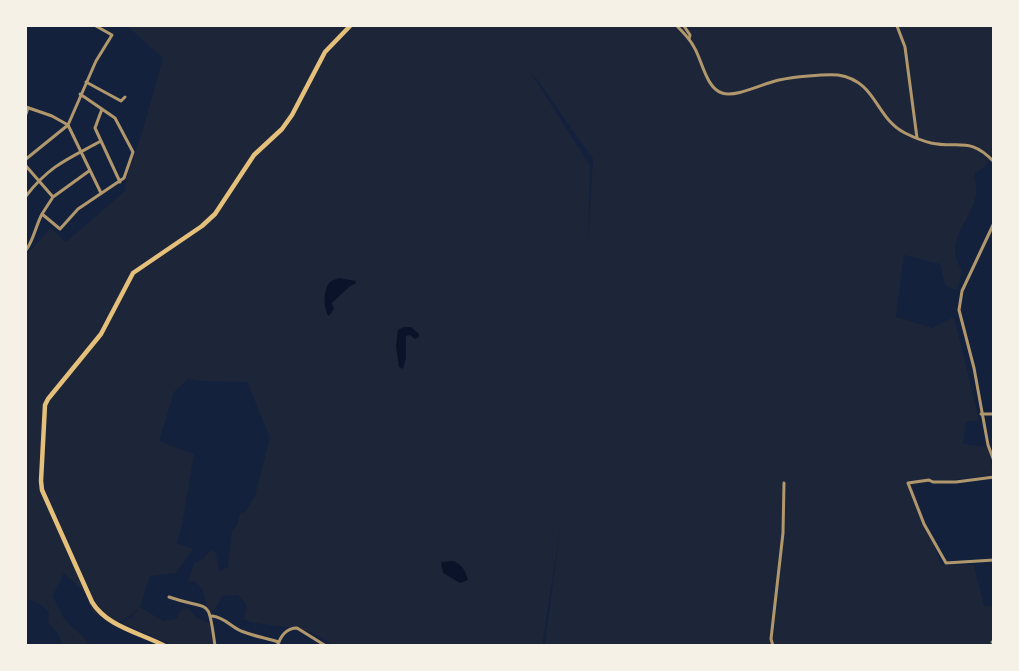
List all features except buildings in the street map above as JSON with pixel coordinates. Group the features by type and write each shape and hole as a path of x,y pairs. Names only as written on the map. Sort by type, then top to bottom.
{"main road":[{"path":"165,645 107,618 96,610 42,490 45,405 101,334 133,273 202,226 215,214 254,154 282,129 292,115 325,52 350,26"}],"street":[{"path":"26,159 68,125 96,61 112,35 96,26"},
{"path":"677,26 689,39 711,84 723,94 736,93 779,80 837,75 855,80 866,87 889,121 903,132 930,143 974,146 993,162"},
{"path":"684,26 690,35 689,39"},
{"path":"897,26 905,47 916,138"},
{"path":"86,82 121,101 126,96"},
{"path":"42,214 60,229 78,209 124,178 133,152 115,118 80,94"},
{"path":"26,114 27,107 52,116 68,125 101,193"},
{"path":"102,109 95,128 120,182"},
{"path":"26,196 54,166 101,141"},
{"path":"26,166 53,196"},
{"path":"26,250 30,245 34,228 53,196 89,171"},
{"path":"993,223 963,291 959,310 974,368 981,414 993,461"},
{"path":"981,414 993,414"},
{"path":"993,477 956,482 929,480 908,483 924,524 946,563 993,560"},
{"path":"774,645 771,639 783,533 784,483"},
{"path":"169,597 205,606 211,616 215,645"},
{"path":"211,616 221,616 245,633 278,644 288,629 297,628 319,644 326,645"}],"shaded area":[{"path":"127,26 993,26 993,151 985,167 974,173 976,196 956,241 957,260 962,270 957,291 945,285 940,264 904,255 896,317 932,328 954,317 979,420 966,422 963,444 988,447 993,475 912,485 941,565 974,565 984,606 993,606 993,645 545,645 561,524 542,645 333,645 305,630 244,620 247,605 238,595 222,596 214,611 208,610 202,588 194,581 188,582 194,563 203,559 212,549 216,553 219,571 228,567 232,532 238,523 240,513 245,512 255,496 270,437 247,382 188,379 174,392 159,441 194,454 177,543 193,549 176,573 150,576 140,607 163,621 176,619 181,610 188,608 197,618 211,624 214,645 172,645 121,623 132,617 138,609 116,623 92,612 89,597 64,573 52,597 66,620 82,635 88,645 62,645 59,635 48,622 49,612 38,603 26,599 26,255 51,228 66,242 125,191 126,180 163,58","holes":["531,73 593,159 588,245 590,166"]},
{"path":"339,278 356,281 332,303 334,309 329,316 325,305 326,289 330,282"},
{"path":"411,327 419,334 419,337 415,339 410,335 406,336 406,358 403,369 399,367 396,346 398,330"},
{"path":"453,561 463,568 468,580 460,583 443,573 441,562"}]}
